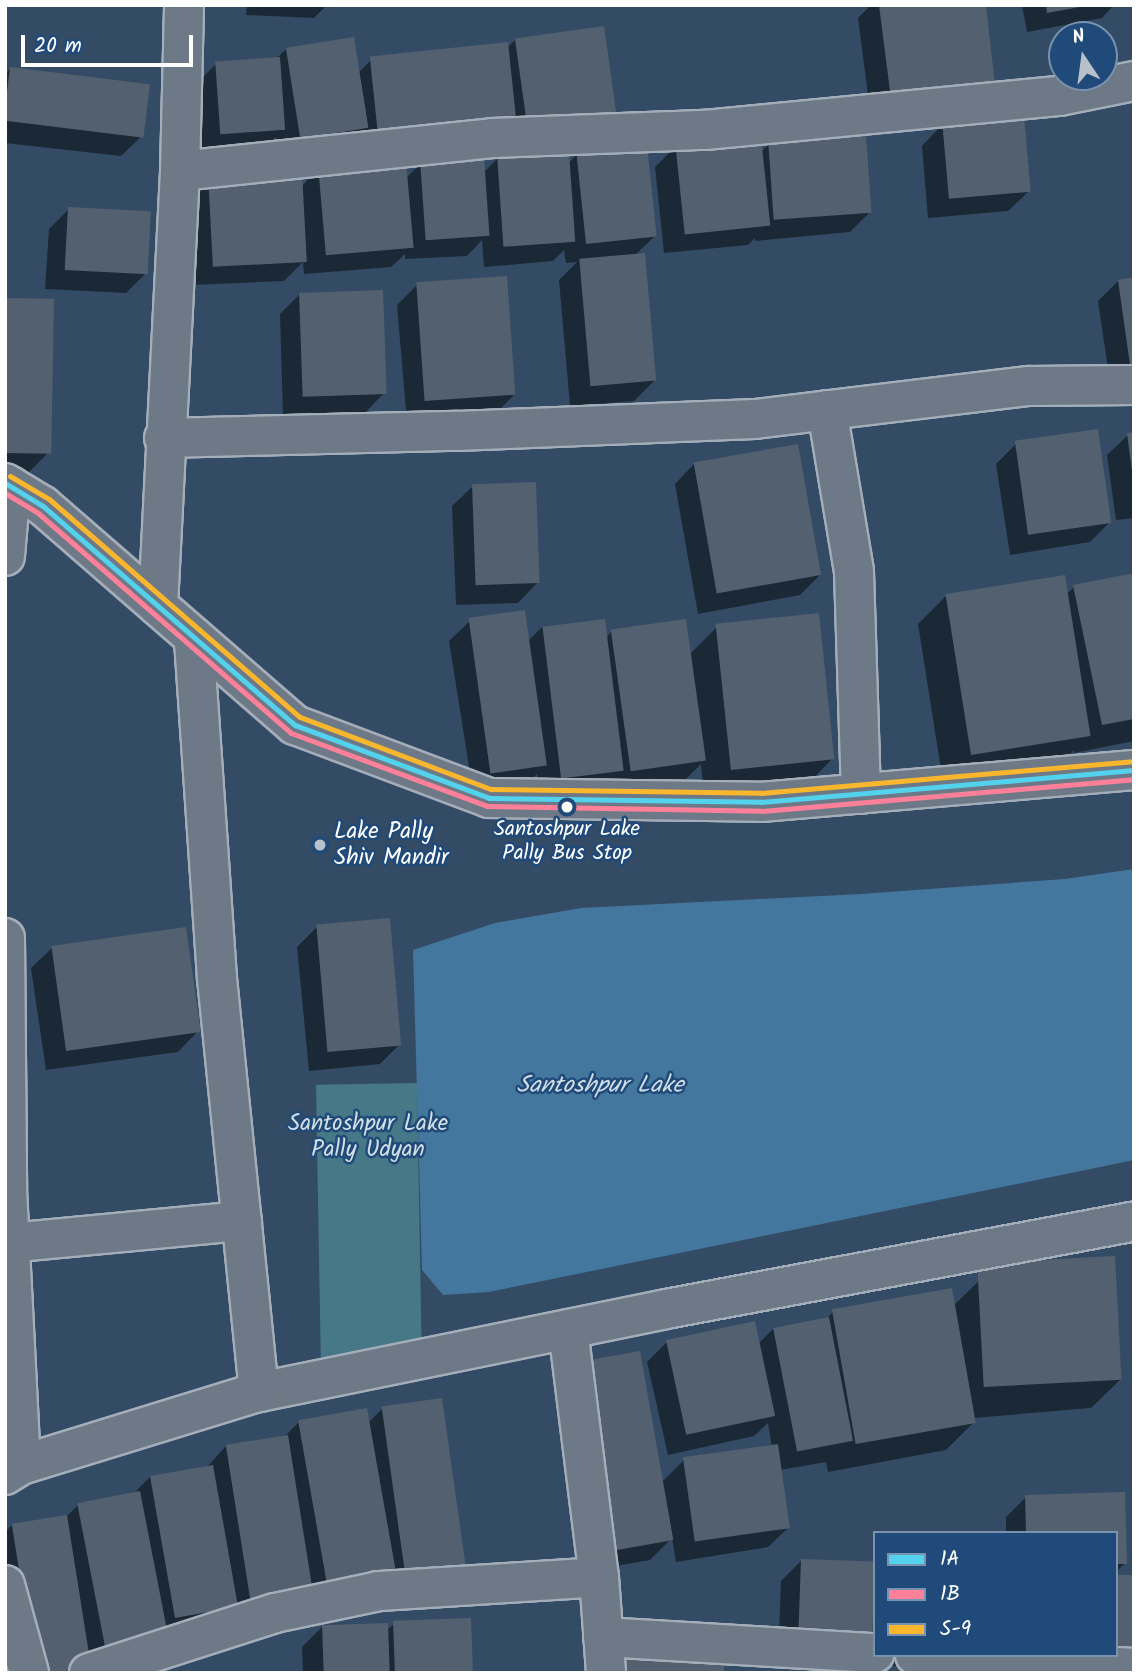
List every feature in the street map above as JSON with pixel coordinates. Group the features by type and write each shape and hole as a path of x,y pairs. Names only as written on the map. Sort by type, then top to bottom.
{"street":[{"path":"158,606 164,438 180,171 184,5"},
{"path":"180,171 492,138 705,130 1046,98 1134,81"},
{"path":"164,438 755,419 1029,386 1134,385"},
{"path":"827,410 854,572 861,794"},
{"path":"5,556 8,485 43,506 295,725 489,798 761,802 1134,770"},
{"path":"194,638 217,978 260,1392"},
{"path":"5,938 13,1470 260,1392 568,1329 1134,1222"},
{"path":"9,1243 242,1221"},
{"path":"568,1329 599,1577 605,1655 873,1653"},
{"path":"89,1673 275,1612 379,1591 599,1577"},
{"path":"5,1585 29,1673"},
{"path":"949,1657 1134,1668"}],"green space":[{"name":"Santoshpur Lake Pally Udyan","path":"417,1083 422,1359 321,1361 316,1085"}],"water":[{"name":"Santoshpur Lake","path":"1134,869 1134,1160 489,1292 443,1295 422,1270 413,950 495,923 581,908 861,894 1065,879"}],"building":[{"path":"879,5 986,5 996,94 892,107"},
{"path":"1046,5 1080,5 1080,7 1047,13"},
{"path":"604,26 617,122 528,135 515,39"},
{"path":"354,37 368,128 300,139 286,48"},
{"path":"508,42 516,122 378,136 370,57"},
{"path":"280,57 285,130 220,134 215,62"},
{"path":"10,67 150,84 143,138 5,121"},
{"path":"1024,116 1031,192 949,199 942,123"},
{"path":"866,135 871,213 774,220 768,142"},
{"path":"761,137 770,226 685,235 675,146"},
{"path":"647,145 657,236 586,244 576,152"},
{"path":"569,152 575,242 503,247 497,157"},
{"path":"484,157 490,236 426,240 420,161"},
{"path":"406,161 414,248 326,255 318,169"},
{"path":"302,171 307,262 213,267 208,176"},
{"path":"68,207 151,211 148,274 65,270"},
{"path":"645,253 656,381 590,386 579,259"},
{"path":"507,276 515,395 425,401 416,282"},
{"path":"1134,277 1134,379 1132,379 1118,280"},
{"path":"383,290 387,394 303,397 299,293"},
{"path":"5,298 54,299 51,454 5,453"},
{"path":"1098,429 1111,523 1028,535 1015,441"},
{"path":"1134,432 1134,471 1132,471 1127,433"},
{"path":"798,444 821,575 717,593 694,462"},
{"path":"536,482 540,583 476,585 472,484"},
{"path":"1134,573 1134,719 1102,725 1073,585"},
{"path":"1065,575 1090,736 971,755 945,594"},
{"path":"525,610 547,765 490,773 469,618"},
{"path":"819,613 834,759 731,770 716,624"},
{"path":"605,619 624,771 561,779 542,627"},
{"path":"686,619 706,761 631,771 611,630"},
{"path":"390,918 401,1046 327,1052 316,924"},
{"path":"186,927 201,1032 66,1051 51,946"},
{"path":"1115,1256 1121,1380 984,1387 977,1263"},
{"path":"952,1288 976,1423 856,1444 832,1309"},
{"path":"829,1317 853,1441 797,1452 773,1328"},
{"path":"755,1321 775,1416 686,1435 666,1340"},
{"path":"640,1351 673,1540 614,1551 581,1361"},
{"path":"442,1398 467,1573 406,1582 382,1406"},
{"path":"367,1408 398,1583 329,1595 298,1420"},
{"path":"288,1435 313,1591 250,1601 226,1445"},
{"path":"778,1444 790,1528 695,1542 683,1457"},
{"path":"213,1465 238,1607 175,1618 150,1476"},
{"path":"140,1491 169,1639 106,1651 77,1503"},
{"path":"1125,1492 1127,1564 1118,1564 1118,1531 1026,1531 1025,1495"},
{"path":"67,1515 92,1672 35,1673 12,1524"},
{"path":"801,1559 873,1562 872,1645 798,1642"},
{"path":"1118,1575 1134,1575 1134,1657 1118,1657"},
{"path":"471,1618 473,1673 395,1673 393,1621"},
{"path":"388,1623 390,1673 324,1673 322,1625"},
{"path":"621,1656 724,1663 724,1673 620,1673"}],"transit line":[{"name":"S-9","path":"10,476 49,499 300,717 491,789 761,793 1133,761"},
{"name":"1A","path":"5,483 43,506 295,725 489,798 761,802 1134,770"},
{"name":"1B","path":"5,493 38,513 291,733 487,806 762,811 1134,779"}],"place":[{"name":"Santoshpur Lake Pally Bus Stop","path":"567,807"},
{"name":"Lake Pally Shiv Mandir","path":"320,845"}]}
